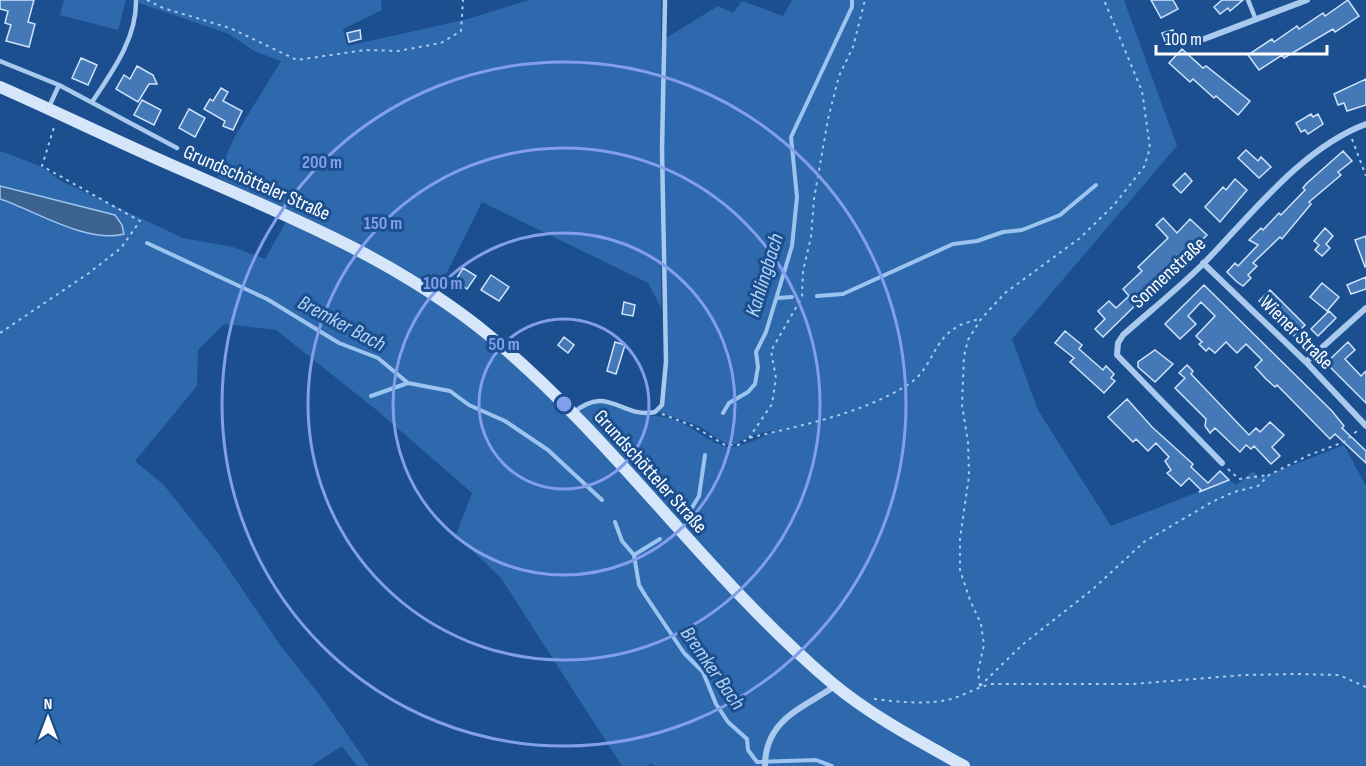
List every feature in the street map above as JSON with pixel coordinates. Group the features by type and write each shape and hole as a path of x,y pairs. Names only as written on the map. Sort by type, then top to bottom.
{"main road":[{"name":"Grundschötteler Straße","path":"0,87 252,200 388,265 422,286 491,337 573,413 736,593 835,685 890,724 964,766"}],"street":[{"path":"1204,39 1307,0"},
{"name":"Sonnenstraße","path":"1222,463 1118,355 1116,350 1123,335 1203,263 1259,204 1322,148 1349,130 1366,124"},
{"name":"Wiener Straße","path":"1203,263 1306,362 1365,425"},
{"path":"1306,362 1366,308"},
{"path":"765,766 768,741 777,725 835,685"}],"lane":[{"path":"92,102 124,49 133,24 136,0"},
{"path":"573,413 584,404 597,399 645,413 655,412 662,405 666,362 662,161 665,0"},
{"path":"1248,0 1256,20"},
{"path":"0,61 59,85 177,148"},
{"path":"54,110 59,85"}],"path":[{"path":"147,0 163,8 230,28 297,60 365,50 398,51 441,43 461,31 463,0"},
{"path":"749,438 772,404 776,378 771,351 802,297 803,271 811,237 814,199 828,119 839,76 853,47 865,0"},
{"path":"980,686 978,671 984,645 981,624 960,570 960,539 969,477 961,382 968,340 981,320 1005,293 1080,238 1114,205 1144,167 1150,148 1142,91 1104,0"},
{"path":"0,333 89,273 121,248 140,221 125,211 80,190 42,166 54,110"},
{"path":"1349,130 1366,176"},
{"path":"655,412 693,426 725,445 738,445 749,438 835,416 911,383 939,343 954,328 981,320"},
{"path":"873,699 923,703 952,699 980,686 1022,645 1093,589 1144,542 1212,502 1234,492 1258,486 1269,475 1309,455 1344,442 1365,425"},
{"path":"1222,463 1239,479 1269,475"},
{"path":"980,686 1133,684 1245,675 1296,674 1339,675 1366,687"}],"shaded area":[{"path":"64,0 126,0 118,30 60,15"},
{"path":"139,0 381,0 382,10 343,29 347,46 468,19 529,0 661,0 661,308 648,283 482,202 440,286 427,282 346,238 217,177 235,136 281,61 254,51 229,34 139,3"},
{"path":"792,0 1124,0 1177,146 1012,339 1038,410 1111,526 1229,480 1236,485 1253,471 1260,478 1344,445 1366,486 1366,766 655,766 650,763 648,766 622,766 501,578 456,535 472,493 379,412 276,330 224,324 198,350 197,386 135,461 164,485 217,552 280,645 322,698 369,766 357,766 342,746 311,766 0,766 0,151 40,166 61,181 183,238 233,247 265,259 287,220 342,242 491,337 740,590 578,412 592,402 603,402 642,414 673,419 715,443 727,447 752,442 774,430 749,436 736,444 726,444 699,426 658,412 667,362 663,150 666,38 718,6 733,13 742,1 783,16"},
{"path":"0,186 115,215 122,225 124,234 110,236 94,234 62,225 0,199"}],"building":[{"path":"0,0 34,0 28,22 35,24 29,47 6,41 11,25 5,23 8,11 0,9"},
{"path":"1151,0 1173,0 1178,9 1161,18"},
{"path":"1222,0 1243,0 1230,11 1228,8 1220,14 1214,7"},
{"path":"1348,0 1359,16 1335,32 1333,29 1284,58 1282,55 1259,70 1248,55 1272,39 1274,42 1297,26 1299,29 1323,13 1325,16"},
{"path":"360,30 361,39 349,42 347,33"},
{"path":"1173,30 1177,40 1166,44 1162,33"},
{"path":"1182,49 1203,68 1206,66 1250,101 1238,115 1193,79 1190,82 1169,63"},
{"path":"81,58 97,65 88,85 72,78"},
{"path":"137,66 153,75 157,84 149,84 138,102 116,89 124,75 130,79"},
{"path":"1366,79 1366,105 1347,111 1344,103 1338,105 1334,94"},
{"path":"221,88 228,92 223,101 242,111 233,130 223,126 225,121 204,109 210,99 213,101"},
{"path":"142,100 161,110 154,125 134,115"},
{"path":"189,109 205,118 195,137 179,128"},
{"path":"1311,114 1313,117 1318,114 1323,124 1308,134 1305,130 1301,132 1296,123"},
{"path":"1246,150 1258,161 1261,157 1271,167 1259,178 1238,158"},
{"path":"1343,151 1352,161 1338,172 1341,175 1309,202 1311,204 1282,239 1280,237 1253,263 1257,266 1248,275 1251,278 1243,286 1237,282 1227,272 1235,263 1238,266 1258,245 1249,240 1261,228 1263,230 1279,213 1281,215 1305,190 1303,188 1306,184"},
{"path":"1185,173 1192,181 1181,193 1173,185"},
{"path":"1235,179 1247,190 1220,222 1205,207 1223,187 1226,190"},
{"path":"1163,218 1177,233 1190,219 1207,235 1103,337 1095,329 1105,319 1098,311 1109,301 1116,308 1129,296 1123,289 1142,271 1138,267 1168,238 1156,225"},
{"path":"1325,228 1333,236 1326,244 1330,248 1322,256 1315,250 1319,245 1314,241"},
{"path":"1366,236 1366,266 1365,267 1355,240"},
{"path":"463,268 476,276 467,289 455,281"},
{"path":"491,275 509,287 499,301 481,290"},
{"path":"1366,277 1366,289 1351,294 1347,285"},
{"path":"1322,283 1339,297 1327,311 1310,297"},
{"path":"1204,285 1332,411 1344,426 1342,428 1366,451 1366,463 1335,434 1330,439 1277,385 1275,387 1266,379 1255,367 1262,360 1246,344 1237,353 1226,342 1215,353 1209,348 1206,351 1199,344 1202,342 1196,336 1215,316 1201,302 1188,316 1196,324 1180,339 1165,324"},
{"path":"1270,290 1305,325 1294,336 1259,301"},
{"path":"624,302 635,305 633,316 622,314"},
{"path":"1329,311 1336,318 1318,336 1311,329"},
{"path":"1065,331 1082,345 1079,349 1103,370 1106,366 1114,374 1111,378 1115,381 1104,393 1070,362 1074,358 1055,343"},
{"path":"564,337 574,345 568,353 558,345"},
{"path":"615,342 625,345 616,374 607,371"},
{"path":"1348,342 1355,350 1345,359 1361,376 1366,371 1366,403 1326,363"},
{"path":"1155,350 1173,364 1155,382 1138,367 1138,362"},
{"path":"1187,365 1193,371 1191,374 1249,435 1256,428 1260,432 1270,422 1284,435 1272,447 1280,456 1271,464 1254,446 1251,449 1246,445 1240,452 1215,428 1210,433 1205,426 1206,419 1175,388 1185,378 1179,373"},
{"path":"1127,399 1152,427 1193,464 1191,467 1208,483 1220,471 1229,480 1199,492 1201,490 1189,478 1181,486 1167,473 1171,470 1165,461 1169,457 1156,443 1148,451 1136,439 1133,442 1108,417"}],"waterway":[{"name":"Kahlingbach","path":"723,413 729,403 748,392 755,384 758,367 756,352 766,332 792,246 797,197 791,137 852,7 852,0"},
{"path":"817,296 843,294 953,244 977,241 1003,232 1022,230 1060,215 1096,185"},
{"name":"Bremker Bach","path":"147,243 267,299 339,343 378,358 408,383 450,391 469,405 505,421 548,450 602,500"},
{"path":"777,298 792,297"},
{"path":"371,396 408,383"},
{"path":"690,511 699,496 705,455"},
{"name":"Bremker Bach","path":"615,522 622,541 634,555 639,585 684,653 703,672 716,704 728,722 747,739 748,750 757,762 816,760 832,766"},
{"path":"634,555 660,539"}]}
